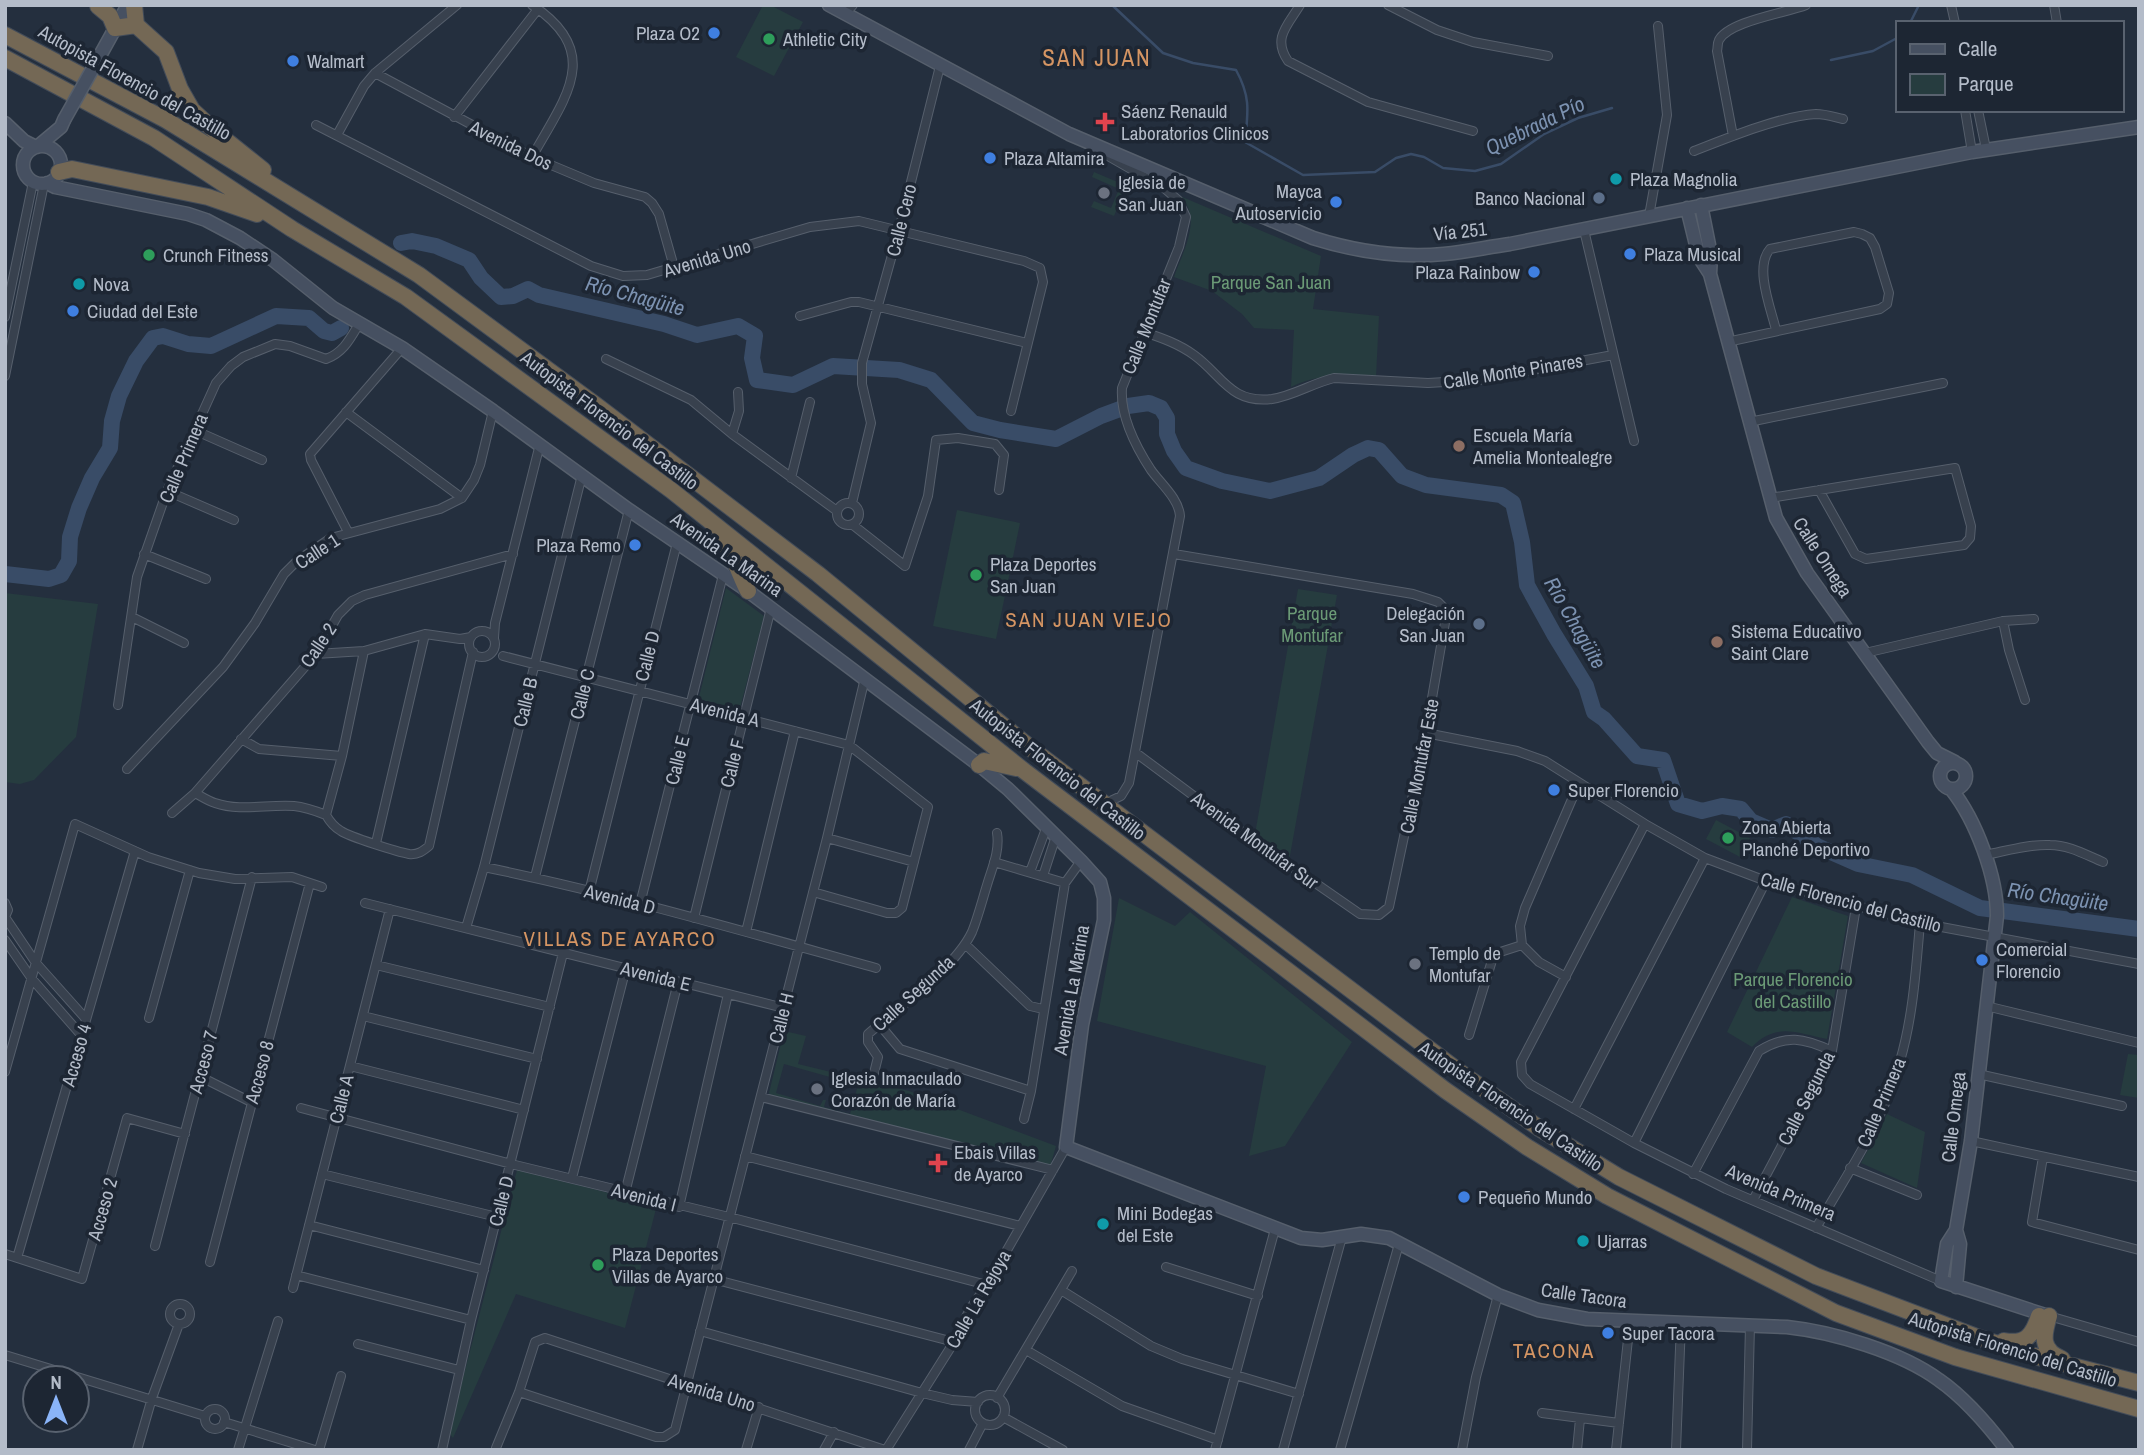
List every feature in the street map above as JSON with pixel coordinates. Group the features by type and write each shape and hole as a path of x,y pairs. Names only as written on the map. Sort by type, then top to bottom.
{"highway":[{"path":"97,6 116,5"},
{"path":"134,5 136,25 166,51 180,89 192,110 293,198"},
{"path":"97,6 110,16 115,28 136,25"},
{"name":"Autopista Florencio del Castillo","path":"5,34 166,120 419,275 818,574 1033,750 1447,1062 1550,1135 1619,1177 1816,1276 2034,1356 2139,1383"},
{"name":"Autopista Florencio del Castillo","path":"5,58 154,138 292,229 406,296 671,490 1023,770 1445,1090 1527,1147 1607,1196 1836,1313 1955,1357 2139,1409"},
{"path":"50,176 72,169 208,197 225,201 292,229"},
{"path":"671,490 692,515 734,555 748,591"},
{"path":"979,765 984,761 995,762 1023,770"},
{"path":"1974,1336 2021,1342 2034,1331 2044,1315"},
{"path":"2044,1315 2043,1339 2051,1353 2107,1375"}],"street":[{"path":"5,376 62,123 128,5"},
{"path":"337,135 364,86 375,73 457,5"},
{"name":"Vía 251","path":"830,5 849,10 940,66 1069,134 1276,223 1342,247 1408,254 1442,254 1584,230 1986,149 2139,127"},
{"path":"1300,5 1280,44 1288,61 1368,102 1473,131"},
{"path":"1388,5 1437,30 1473,42 1548,57"},
{"path":"1733,136 1717,51 1719,40 1742,24 1806,5"},
{"path":"454,117 535,7 565,34 569,40 574,64 564,99 532,157"},
{"path":"1649,216 1667,115 1658,26"},
{"name":"Calle Cero","path":"852,503 871,423 861,373 862,363 940,66"},
{"name":"Avenida Dos","path":"375,73 532,157 594,183 645,197 659,214 674,267"},
{"path":"1965,112 1972,152"},
{"path":"1978,112 1986,149"},
{"path":"1694,151 1733,136 1803,116 1819,114 1843,119"},
{"path":"5,122 31,147"},
{"path":"50,176 23,168 25,157 31,147 62,123"},
{"name":"Avenida Uno","path":"316,125 606,272 636,276 828,224 859,221 1024,261 1040,268 1043,275 1042,290 1027,344"},
{"name":"Calle Montufar","path":"1069,134 1164,188 1178,200 1186,217 1182,236 1124,377 1121,398 1124,412 1150,469 1180,511 1136,753 1126,790 1106,803"},
{"name":"Avenida La Marina","path":"31,147 48,147 50,176 65,188 206,220 254,248 333,308 402,348 629,510 748,591 979,765 1047,826 1100,882 1104,898 1104,920 1082,1025 1066,1147"},
{"path":"5,317 50,176"},
{"name":"Calle Omega","path":"1701,205 1711,255 1710,274 1776,518 1791,548 1937,753 1940,770"},
{"name":"Calle Omega","path":"1686,208 1699,257 1710,274"},
{"path":"1584,230 1634,441"},
{"path":"1727,342 1880,309 1887,304 1889,293 1870,238 1854,232 1778,246 1765,255 1763,263 1766,291 1776,330"},
{"path":"800,316 850,302 866,303 1027,344 1012,411"},
{"name":"Calle Primera","path":"118,705 137,577 144,554 167,491 216,383 230,366 243,357 275,344 290,345 326,359 336,355 347,344 359,324"},
{"name":"Calle Monte Pinares","path":"1144,332 1163,338 1196,356 1232,392 1255,399 1282,397 1321,381 1334,379 1428,383 1479,380 1613,355"},
{"path":"348,532 310,454 402,348"},
{"path":"606,359 691,400 732,434 837,511"},
{"path":"1749,422 1943,383"},
{"path":"732,434 739,411 738,392"},
{"path":"791,478 810,402"},
{"path":"346,412 462,498 480,465 493,411"},
{"path":"194,430 262,460"},
{"path":"853,524 905,566 928,496 936,440 958,438 995,444 1004,455 999,490"},
{"path":"460,639 474,652 491,653 495,646 495,623 540,444"},
{"path":"1770,498 1819,490 1955,468 1971,526 1970,538 1964,545 1866,559 1855,554 1819,490"},
{"name":"Calle B","path":"466,928 484,867 582,475"},
{"path":"167,491 233,520"},
{"name":"Calle 1","path":"127,769 223,667 255,623 284,573 331,538 440,509 462,498"},
{"path":"852,503 860,513 858,520 845,525 836,515 837,511 840,506 852,503"},
{"name":"Calle C","path":"535,877 629,510"},
{"name":"Calle D","path":"589,892 677,543"},
{"path":"144,554 206,579"},
{"name":"Calle 2","path":"172,813 195,793 316,654 338,615 352,601 365,595 513,554"},
{"name":"Calle Montufar Este","path":"1174,554 1413,594 1438,602 1447,611 1426,733 1392,898 1389,907 1379,915"},
{"name":"Calle E","path":"640,904 723,575"},
{"name":"Calle F","path":"694,918 771,608"},
{"path":"132,617 184,643"},
{"path":"1865,653 2003,621 2034,619"},
{"path":"2003,621 2025,699"},
{"path":"316,654 364,651 425,634 460,639 485,631 495,623"},
{"path":"485,631 494,638"},
{"path":"376,843 425,634"},
{"path":"364,651 342,757 326,815 330,823 341,831 410,854 421,853 429,846 474,652 471,637"},
{"name":"Avenida A","path":"503,656 849,746 928,807 914,862"},
{"name":"Calle H","path":"519,1392 656,1437 664,1437 675,1430 814,892 865,678"},
{"path":"746,932 795,731"},
{"name":"Calle Florencio del Castillo","path":"1426,733 1517,751 1545,761 1705,858 1766,881 1920,923 2139,964"},
{"path":"242,739 259,749 342,757"},
{"name":"Avenida Montufar Sur","path":"1136,753 1351,908 1365,915 1379,915"},
{"name":"Calle Omega","path":"1937,753 1955,762"},
{"path":"1955,762 1965,771 1964,784 1951,789 1942,785 1939,775 1946,764 1955,762"},
{"path":"1579,783 1525,908 1520,926 1522,944 1539,962 1566,977 1645,824"},
{"name":"Calle Omega","path":"1963,805 1964,784"},
{"name":"Calle Omega","path":"1941,1281 1947,1244 1956,1230 1971,1140 1997,916 1997,900 1984,855 1963,805 1951,789"},
{"path":"195,793 215,803 232,806 292,806 326,815"},
{"path":"5,1072 75,824 135,851 190,870 234,879 292,877 322,887"},
{"path":"1030,872 1047,826"},
{"name":"Calle Segunda","path":"874,1073 878,1057 867,1038 868,1034 950,963 964,944 972,931 994,862 999,844 997,833"},
{"path":"1043,876 1056,836"},
{"path":"814,892 887,914 896,913 902,908 914,862 827,838"},
{"path":"1984,855 2027,846 2052,845 2071,849 2102,862"},
{"name":"Acceso 4","path":"17,1258 135,851"},
{"path":"1574,1109 1705,858"},
{"path":"1024,1119 1031,1091 1065,883 1081,861"},
{"path":"994,862 1065,883"},
{"name":"Avenida D","path":"484,867 640,904 876,968"},
{"path":"149,1018 190,870"},
{"name":"Acceso 7","path":"155,1246 252,877"},
{"path":"1634,1143 1766,881"},
{"name":"Acceso 8","path":"211,1262 310,883"},
{"path":"5,902 8,910 5,917 36,963 86,1020"},
{"name":"Avenida E","path":"365,902 783,1008"},
{"name":"Calle Segunda","path":"1753,1200 1832,1051 1856,907"},
{"name":"Calle A","path":"293,1288 390,909"},
{"name":"Calle Primera","path":"1816,1228 1891,1088 1900,1061 1916,969 1920,923"},
{"path":"5,940 32,979 82,1036"},
{"path":"964,944 1031,1006 1043,1009"},
{"path":"1469,1035 1494,954 1522,944"},
{"name":"Calle D","path":"442,1450 471,1320 563,953"},
{"path":"376,965 550,1007"},
{"path":"572,1178 626,968"},
{"name":"Avenida Primera","path":"1566,977 1521,1062 1522,1075 1530,1084 1693,1174 1941,1281 2044,1315"},
{"path":"625,1193 678,982"},
{"path":"679,1206 728,994"},
{"path":"1986,1006 2139,1043"},
{"path":"363,1016 537,1059"},
{"path":"879,1024 900,1049 1031,1091"},
{"path":"1693,1174 1759,1051 1773,1042 1786,1039 1800,1040 1832,1051"},
{"path":"350,1066 524,1111"},
{"path":"1979,1074 2122,1105"},
{"path":"198,1076 251,1102"},
{"path":"761,1097 1053,1170"},
{"name":"Avenida I","path":"301,1108 987,1285"},
{"name":"Acceso 2","path":"5,1254 82,1279 127,1118 185,1134"},
{"path":"1971,1140 2139,1177"},
{"name":"Calle La Rejoya","path":"885,1450 954,1342 970,1309 987,1285 1066,1147"},
{"name":"Calle Tacora","path":"1066,1147 1301,1238 1322,1240 1362,1234 1377,1235 1498,1296 1538,1310 1587,1319 1818,1330 1921,1367 1970,1406 2007,1450"},
{"path":"745,1156 1020,1226"},
{"path":"2043,1157 2032,1222 2139,1250"},
{"path":"1850,1168 1916,1195"},
{"path":"322,1174 497,1217"},
{"path":"309,1224 484,1270"},
{"path":"1215,1450 1275,1229"},
{"name":"Calle Omega","path":"1956,1230 1960,1244 1956,1287"},
{"path":"1283,1450 1342,1237"},
{"path":"1340,1450 1399,1244"},
{"path":"1166,1267 1258,1296"},
{"path":"997,1398 1072,1271"},
{"path":"296,1275 471,1320"},
{"path":"713,1279 954,1342"},
{"path":"1061,1290 1151,1346 1182,1359 1299,1394"},
{"path":"1462,1450 1476,1377 1498,1296"},
{"path":"2044,1315 2139,1342"},
{"path":"239,1450 278,1321"},
{"path":"1616,1450 1630,1321"},
{"path":"1676,1450 1681,1323"},
{"path":"137,1450 152,1398 179,1324"},
{"path":"1747,1450 1750,1325"},
{"path":"700,1331 977,1407"},
{"name":"Avenida Uno","path":"519,1392 532,1348 539,1339 550,1338 885,1450"},
{"path":"358,1344 459,1370"},
{"path":"1026,1350 1122,1406 1218,1440"},
{"path":"5,1355 205,1416 210,1410 216,1410 224,1416 224,1422 317,1450 341,1376"},
{"path":"497,1449 519,1392"},
{"path":"985,1397 997,1398 1004,1404 1003,1417 992,1425 983,1423 979,1420 977,1407 985,1397"},
{"path":"746,1450 759,1407"},
{"path":"1542,1413 1619,1423"},
{"path":"1003,1417 1063,1450"},
{"path":"1577,1450 1580,1419"},
{"path":"969,1450 983,1423"},
{"path":"824,1450 834,1433"}],"green space":[{"name":"Athletic City","path":"763,5 770,5 803,22 774,76 736,57"},
{"path":"1094,172 1127,186 1114,216 1091,207 1094,201 1111,208 1119,189 1092,177"},
{"name":"Parque San Juan","path":"1180,196 1321,256 1313,309 1379,316 1376,377 1333,376 1291,387 1294,330 1254,328 1242,314 1212,291 1174,277 1186,244 1191,218"},
{"name":"Plaza Deportes San Juan","path":"957,510 1020,523 996,639 933,626"},
{"path":"726,588 764,616 739,712 698,701"},
{"name":"Parque Montufar","path":"1298,589 1337,595 1289,861 1255,834"},
{"path":"5,593 98,604 76,737 34,780 20,784 5,782"},
{"name":"Zona Abierta Planché Deportivo","path":"1716,820 1750,838 1740,857 1706,839"},
{"name":"Parque Florencio del Castillo","path":"1792,897 1848,916 1827,1039 1787,1031 1769,1034 1752,1047 1727,1032"},
{"path":"1119,898 1175,926 1190,912 1352,1042 1285,1146 1249,1156 1266,1066 1097,1021"},
{"path":"784,1031 806,1036 798,1064 909,1091 1056,1146 1050,1167 771,1096 769,1093","holes":["784,1064 858,1085 850,1114 824,1107 826,1100 823,1100 820,1106 776,1093"]},
{"path":"2128,1054 2139,1055 2139,1098 2120,1095"},
{"path":"1887,1114 1925,1132 1917,1188 1861,1163"},
{"path":"517,1170 657,1205 625,1328 516,1294 453,1438 450,1428"}],"waterway":[{"name":"Quebrada Pío","path":"1112,5 1163,53 1193,63 1236,70 1244,88 1247,105 1245,142 1303,175 1375,172 1396,158 1411,154 1424,157 1443,168 1475,171 1501,164 1544,134 1578,118 1612,108"},
{"name":"Quebrada Pío","path":"1911,21 1919,5"},
{"name":"Quebrada Pío","path":"1831,60 1873,51 1896,39"},
{"name":"Río Chagüite","path":"401,243 412,241 436,246 469,260 481,278 501,297 513,296 528,289 539,295 664,324 697,335 738,326 755,336 752,358 757,380 793,385 833,366 899,370 931,380 973,423 1056,439 1101,416 1128,406 1149,403 1161,408 1167,418 1167,434 1174,451 1186,468 1222,481 1270,491 1319,478 1368,448 1379,450 1402,476 1426,485 1501,495 1513,503 1522,542 1527,585 1586,686 1594,712 1604,719 1637,756 1663,760 1678,804 1702,811 1722,806 1741,809 1751,821 1772,830 1786,824 1817,846 1858,864 1912,875 1980,908 2139,929"},
{"name":"Río Chagüite","path":"5,574 49,579 61,575 69,561 70,537 79,508 92,478 110,448 112,421 119,396 136,361 153,338 163,336 188,344 211,346 276,316 309,318 324,331 332,333 341,328"}],"place":[{"name":"Plaza O2","path":"714,33"},
{"name":"Athletic City","path":"769,39"},
{"name":"Walmart","path":"293,61"},
{"name":"Sáenz Renauld Laboratorios Clinicos","path":"1105,122"},
{"name":"Plaza Altamira","path":"990,158"},
{"name":"Plaza Magnolia","path":"1616,179"},
{"name":"Iglesia de San Juan","path":"1104,193"},
{"name":"Banco Nacional","path":"1599,198"},
{"name":"Mayca Autoservicio","path":"1336,202"},
{"name":"Plaza Musical","path":"1630,254"},
{"name":"Crunch Fitness","path":"149,255"},
{"name":"Plaza Rainbow","path":"1534,272"},
{"name":"Nova","path":"79,284"},
{"name":"Ciudad del Este","path":"73,311"},
{"name":"Escuela María Amelia Montealegre","path":"1459,446"},
{"name":"Plaza Remo","path":"635,545"},
{"name":"Plaza Deportes San Juan","path":"976,575"},
{"name":"Delegación San Juan","path":"1479,624"},
{"name":"Sistema Educativo Saint Clare","path":"1717,642"},
{"name":"Super Florencio","path":"1554,790"},
{"name":"Zona Abierta Planché Deportivo","path":"1728,838"},
{"name":"Comercial Florencio","path":"1982,960"},
{"name":"Templo de Montufar","path":"1415,964"},
{"name":"Iglesia Inmaculado Corazón de María","path":"817,1089"},
{"name":"Ebais Villas de Ayarco","path":"938,1163"},
{"name":"Pequeño Mundo","path":"1464,1197"},
{"name":"Mini Bodegas del Este","path":"1103,1224"},
{"name":"Ujarras","path":"1583,1241"},
{"name":"Plaza Deportes Villas de Ayarco","path":"598,1265"},
{"name":"Super Tacora","path":"1608,1333"}],"district":[{"name":"SAN JUAN","path":"1097,58"},
{"name":"SAN JUAN VIEJO","path":"1089,620"},
{"name":"VILLAS DE AYARCO","path":"620,939"},
{"name":"TACONA","path":"1554,1351"}]}
